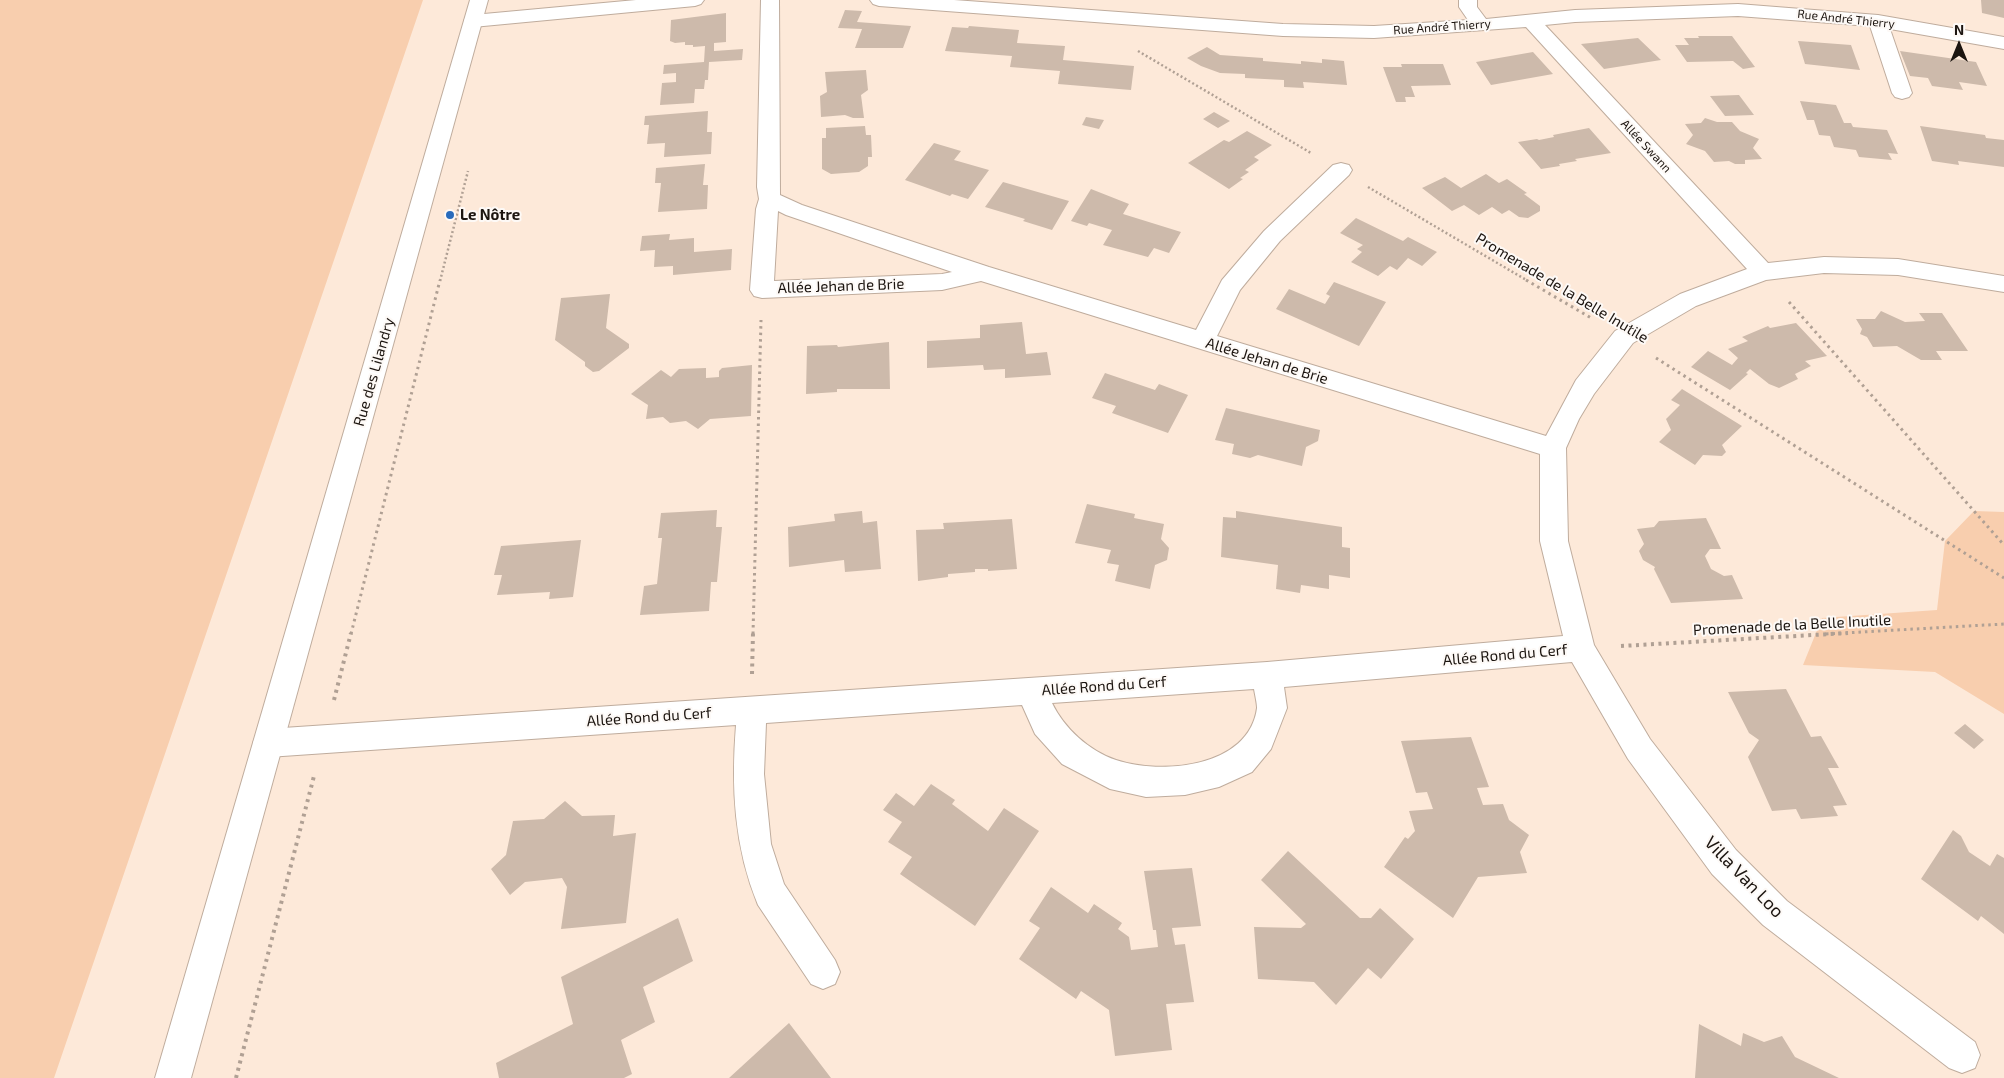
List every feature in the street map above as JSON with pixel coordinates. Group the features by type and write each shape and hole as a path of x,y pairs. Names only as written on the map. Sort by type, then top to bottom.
{"street":[{"path":"476,10 695,0"},
{"name":"Allée Jehan de Brie","path":"770,0 768,187 770,199 767,209 762,290 942,282 981,273"},
{"name":"Rue André Thierry","path":"879,0 1123,9 1282,30 1374,32 1574,16 1738,10 1803,13 1878,21 2004,43"},
{"path":"1468,0 1468,6 1480,25"},
{"path":"1561,0 1574,16"},
{"name":"Rue des Lilandry","path":"173,1078 476,10"},
{"name":"Allée Swann","path":"1530,20 1763,272"},
{"path":"1878,21 1902,93"},
{"path":"1202,341 1236,279 1272,236 1341,170"},
{"name":"Allée Jehan de Brie","path":"770,199 794,210 981,273 1553,448"},
{"name":"Allée Rond du Cerf","path":"268,744 752,709 1267,675 1580,648 1554,541 1553,448 1584,387 1624,337 1688,300 1763,272 1824,265 1898,268 2004,284"},
{"name":"Villa Van Loo","path":"1580,648 1639,749 1724,862 1775,913 1962,1055"},
{"name":"Allée Rond du Cerf","path":"1030,691 1046,724 1073,754 1110,774 1146,782 1185,780 1219,772 1241,762 1260,739 1272,708 1267,675"},
{"path":"752,709 748,774 755,844 770,893 824,972"}],"path":[{"name":"Promenade de la Belle Inutile","path":"1123,9 1122,41 1624,337 2004,578"},
{"path":"236,1078 469,169"},
{"path":"1763,272 2004,545"},
{"path":"752,709 755,482 762,290"},
{"name":"Promenade de la Belle Inutile","path":"1580,648 2004,624"}],"shaded area":[{"path":"0,0 423,0 54,1078 0,1078"},
{"path":"1974,511 2004,512 2004,714 1935,672 1803,665 1822,618 1937,610 1945,541"}],"building":[{"path":"1981,0 2004,0 2004,18 1982,13"},
{"path":"845,10 862,11 857,22 911,26 903,48 855,48 862,29 838,28"},
{"path":"726,13 726,42 714,43 714,51 743,49 742,60 709,62 708,80 705,80 704,89 695,89 694,103 660,105 662,83 676,82 676,73 663,74 664,65 704,62 705,46 693,47 693,45 685,45 685,42 675,43 670,41 671,20"},
{"path":"969,26 1019,30 1017,43 1065,46 1063,60 1134,66 1131,90 1058,84 1060,71 1010,67 1012,56 945,51 952,27 968,28"},
{"path":"1698,36 1732,36 1755,67 1743,69 1733,61 1687,62 1675,45 1689,45 1684,38 1699,38"},
{"path":"1638,38 1661,60 1604,69 1581,44"},
{"path":"1798,41 1851,45 1860,70 1805,64"},
{"path":"1207,47 1220,55 1263,58 1263,61 1301,64 1301,61 1322,63 1322,59 1344,61 1347,85 1303,82 1304,88 1284,87 1284,80 1245,78 1245,74 1220,73 1187,58"},
{"path":"1900,51 1976,62 1987,86 1959,82 1963,90 1932,86 1928,78 1910,76"},
{"path":"1533,52 1553,74 1491,85 1476,62"},
{"path":"1401,64 1443,64 1451,85 1411,86 1415,97 1405,97 1406,102 1396,102 1383,67 1402,67"},
{"path":"866,70 868,90 861,95 864,118 853,118 845,115 821,117 820,96 827,92 825,72"},
{"path":"1739,95 1754,115 1725,116 1710,96"},
{"path":"1800,101 1836,105 1844,123 1851,123 1853,127 1887,130 1898,154 1888,153 1892,160 1859,157 1856,150 1834,147 1830,136 1819,135 1814,120 1807,120"},
{"path":"708,111 707,132 712,132 711,154 664,157 665,143 647,144 649,125 644,125 645,116"},
{"path":"1214,112 1230,121 1218,128 1203,119"},
{"path":"1086,117 1104,120 1099,129 1082,125"},
{"path":"1705,118 1717,122 1732,122 1740,131 1759,139 1753,148 1762,159 1745,160 1745,164 1735,164 1729,161 1714,162 1705,151 1686,144 1693,135 1685,124 1701,123"},
{"path":"865,126 866,135 871,135 872,157 868,157 868,166 859,172 831,174 822,169 822,138 826,138 826,128"},
{"path":"1920,126 1985,135 1986,138 2004,140 2004,167 1958,161 1959,165 1932,161"},
{"path":"1589,128 1611,153 1575,159 1577,161 1541,169 1518,142 1539,140 1554,137 1553,135"},
{"path":"1247,131 1272,145 1254,157 1259,160 1245,170 1249,172 1240,178 1243,179 1229,189 1188,163 1224,140 1229,142"},
{"path":"934,143 961,151 954,160 989,170 968,199 952,194 950,196 905,180"},
{"path":"705,164 703,185 708,185 707,209 658,212 661,183 655,183 656,168"},
{"path":"1486,174 1499,183 1507,179 1527,193 1524,194 1540,206 1540,211 1528,218 1519,217 1509,210 1502,214 1492,207 1479,215 1464,205 1452,211 1422,188 1445,177 1461,188"},
{"path":"1003,182 1069,201 1052,230 1023,221 1025,219 985,207"},
{"path":"1091,189 1129,204 1123,214 1181,232 1169,253 1154,248 1148,257 1103,245 1112,230 1089,223 1087,226 1071,221"},
{"path":"1356,218 1403,241 1408,237 1437,252 1422,266 1408,258 1397,270 1390,266 1378,276 1351,262 1362,252 1357,249 1363,245 1340,233"},
{"path":"670,234 669,240 694,238 694,252 732,249 731,270 673,275 673,266 654,267 655,250 640,251 642,236"},
{"path":"1334,282 1386,302 1359,346 1276,309 1289,289 1325,304 1330,296 1326,294"},
{"path":"610,294 606,328 629,344 629,348 599,371 593,372 585,366 585,362 555,340 561,298"},
{"path":"1881,311 1905,322 1925,321 1919,313 1942,313 1968,351 1936,351 1942,360 1921,360 1897,346 1873,347 1867,337 1860,334 1862,329 1856,319 1875,319"},
{"path":"1022,322 1026,354 1047,352 1051,375 1005,378 1005,369 984,370 983,365 927,368 927,341 980,338 980,325"},
{"path":"1796,323 1827,356 1805,361 1811,366 1795,374 1798,379 1779,388 1769,384 1750,369 1746,373 1748,374 1730,390 1691,367 1708,351 1732,365 1738,358 1728,349 1748,341 1742,337 1768,326 1770,328"},
{"path":"889,342 890,389 837,389 837,392 806,394 807,346 837,345 838,347"},
{"path":"752,365 751,416 710,419 698,429 686,421 670,423 663,417 646,419 648,405 631,394 661,370 671,377 679,369 706,368 706,378 719,377 719,371 722,368"},
{"path":"1105,373 1155,390 1159,384 1188,395 1168,433 1112,413 1116,406 1092,398"},
{"path":"1682,389 1742,426 1722,445 1726,452 1722,456 1703,455 1695,465 1659,442 1671,430 1666,419 1680,405 1671,400"},
{"path":"1226,408 1320,430 1318,441 1306,447 1302,466 1258,455 1250,458 1232,454 1234,444 1215,440"},
{"path":"1087,504 1135,514 1134,518 1164,524 1161,539 1169,548 1167,560 1155,565 1150,589 1115,581 1119,565 1107,563 1111,550 1075,543"},
{"path":"717,510 716,527 722,527 717,582 711,582 709,611 640,615 644,586 657,584 662,538 658,538 661,513"},
{"path":"862,511 863,523 877,521 881,569 845,572 844,560 789,567 788,527 835,521 834,514"},
{"path":"1236,511 1342,527 1342,547 1350,548 1350,578 1329,575 1329,589 1301,585 1300,593 1276,589 1278,565 1221,557 1223,517 1236,518"},
{"path":"1706,518 1721,549 1710,549 1705,556 1711,569 1724,576 1732,575 1743,599 1671,603 1654,569 1655,567 1643,560 1639,551 1644,544 1637,529 1654,527 1659,521"},
{"path":"1012,519 1017,569 988,571 988,569 975,569 975,572 948,574 948,577 918,581 916,530 944,529 943,523"},
{"path":"581,540 573,597 549,599 550,592 497,595 502,575 494,575 501,546"},
{"path":"1786,689 1811,737 1821,736 1839,768 1828,768 1847,805 1833,806 1838,816 1801,819 1796,809 1772,811 1748,757 1759,740 1749,733 1728,692"},
{"path":"1965,724 1984,740 1974,749 1954,733"},
{"path":"1471,737 1489,787 1477,788 1483,805 1503,804 1509,820 1529,835 1520,852 1527,873 1478,877 1453,918 1384,867 1405,837 1408,839 1415,831 1409,811 1433,809 1427,792 1416,793 1401,741"},
{"path":"931,784 955,800 952,804 988,831 1004,808 1039,831 975,926 900,874 912,857 888,842 902,822 883,810 896,793 914,806"},
{"path":"565,801 582,816 615,815 613,836 636,833 626,923 561,929 567,887 562,878 525,882 510,895 491,869 506,855 513,821 544,819"},
{"path":"1953,830 1961,836 1969,852 1990,866 1997,854 2004,858 2004,934 1981,916 1978,921 1921,879"},
{"path":"1288,851 1360,918 1371,918 1380,908 1414,939 1381,979 1368,968 1336,1005 1314,982 1258,979 1254,927 1301,928 1306,924 1261,880"},
{"path":"1192,868 1201,926 1172,928 1175,945 1185,944 1194,1002 1166,1004 1172,1050 1115,1056 1109,1010 1081,991 1076,999 1019,959 1040,928 1029,921 1051,887 1088,913 1094,904 1122,923 1118,929 1129,937 1131,950 1158,947 1156,930 1153,930 1144,871"},
{"path":"678,918 693,961 643,987 655,1022 621,1040 632,1074 624,1078 499,1078 496,1063 573,1024 561,977"},
{"path":"789,1023 831,1078 729,1078"},
{"path":"1699,1024 1741,1046 1743,1033 1764,1042 1782,1036 1795,1057 1839,1078 1695,1078"}],"place":[{"name":"Le Nôtre","path":"450,215"}]}
